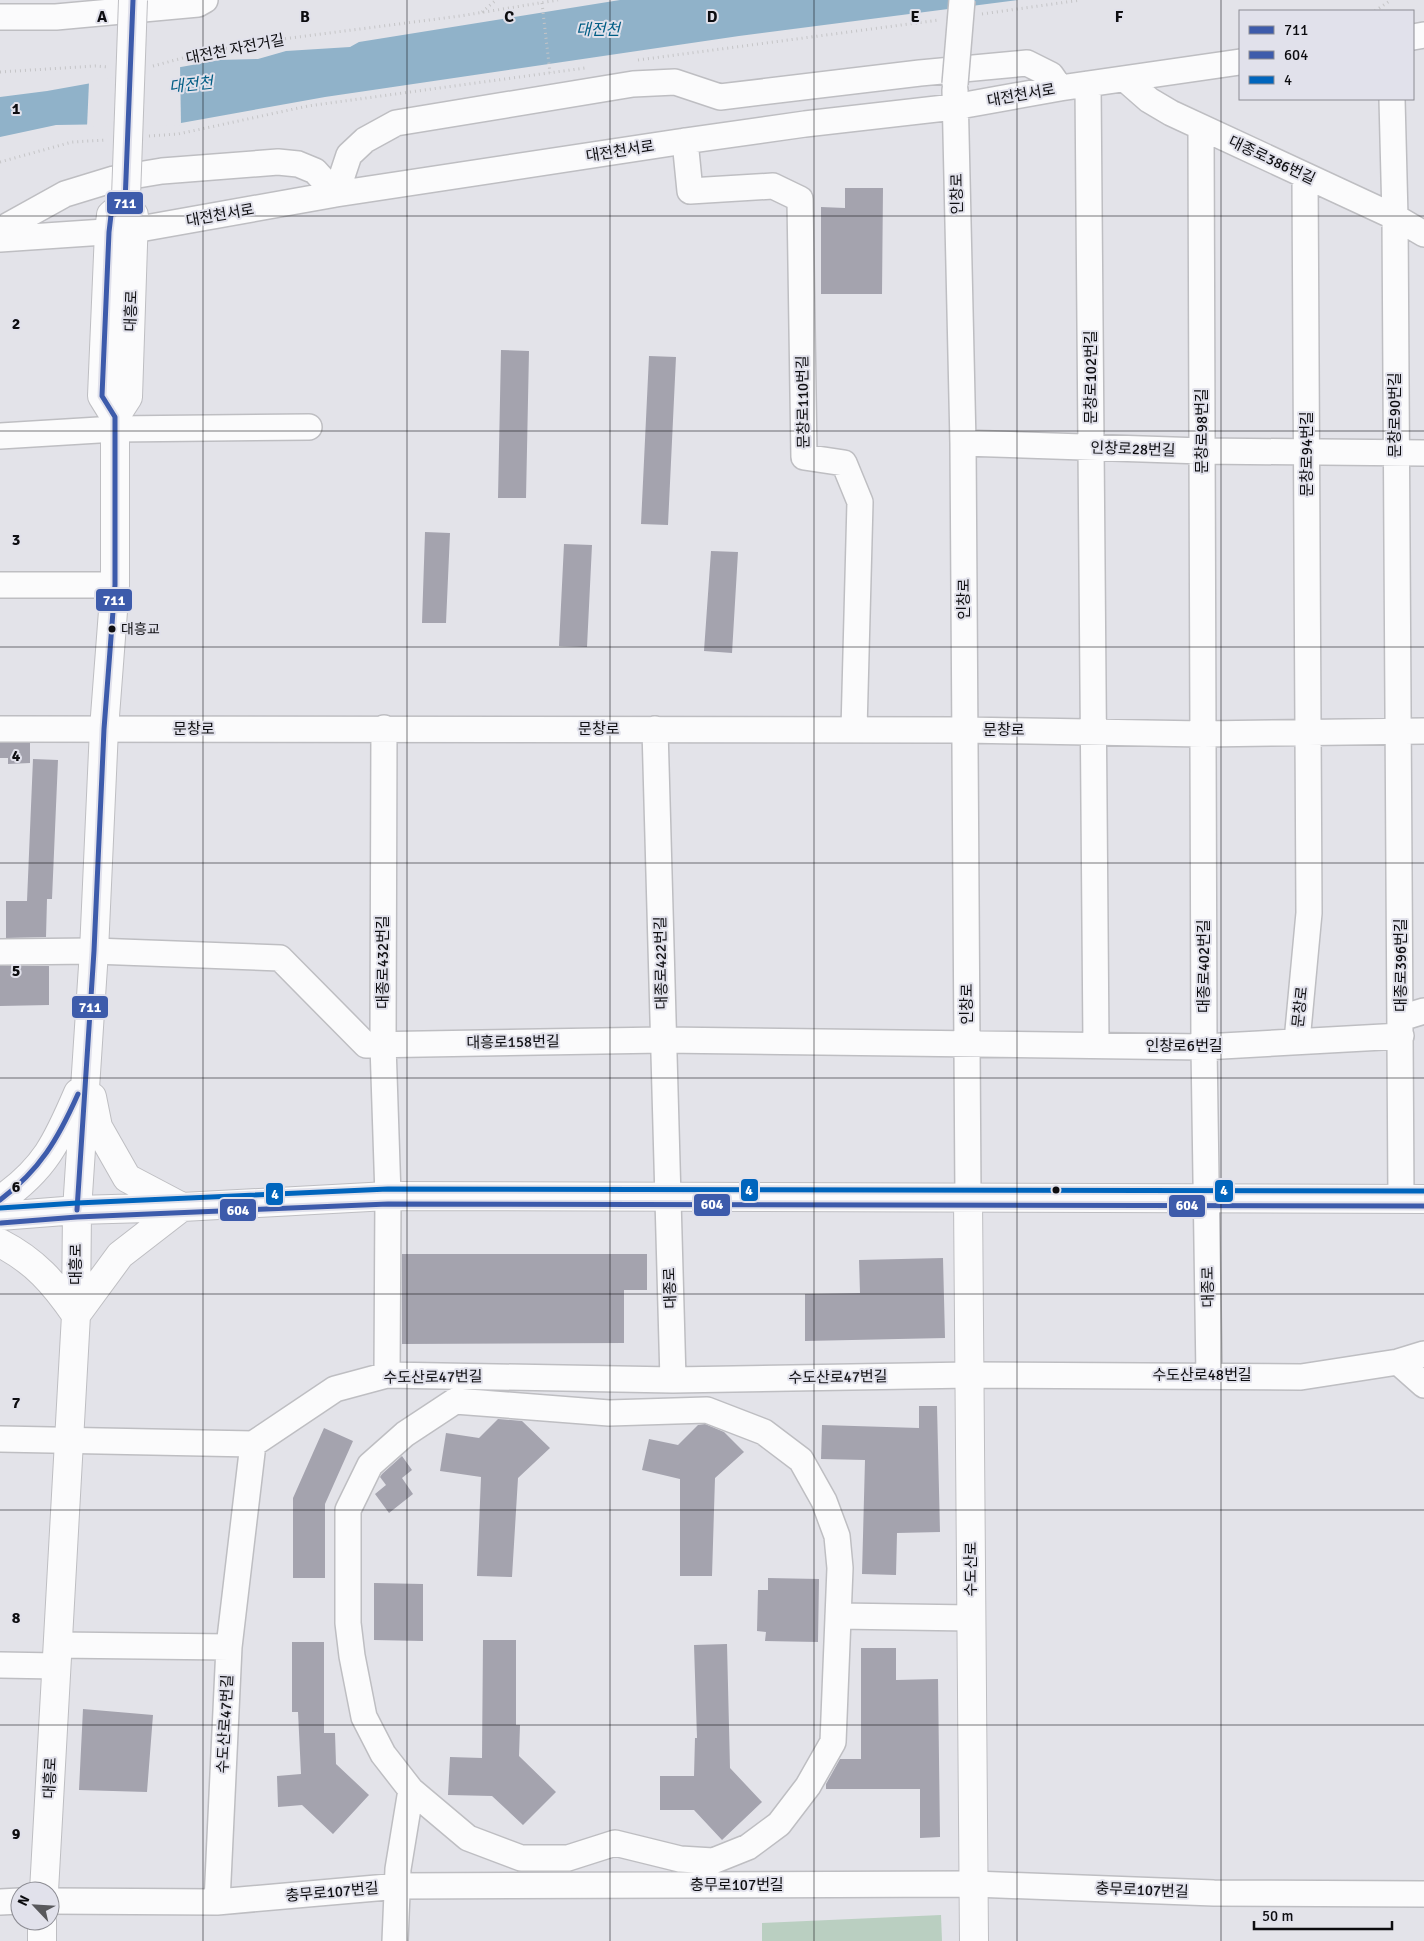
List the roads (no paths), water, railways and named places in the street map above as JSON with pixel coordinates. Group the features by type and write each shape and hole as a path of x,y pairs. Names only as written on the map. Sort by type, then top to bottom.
{"main road":[{"name":"대흥로","path":"45,1881 76,1315 77,1210 94,951 104,729 115,585 115,423 128,397 122,231 134,215 126,200 133,0"},
{"path":"0,1200 34,1172 58,1140 87,1071"},
{"path":"87,1071 98,1127 127,1178 182,1207"},
{"path":"0,1216 77,1210 182,1207 388,1196 1412,1199"},
{"name":"수도산로","path":"968,1198 974,1941"},
{"path":"0,1243 23,1255 59,1291 76,1315 120,1255 182,1207"}],"street":[{"path":"0,1 4,0"},
{"path":"0,17 56,17 198,4 205,0"},
{"name":"인창로","path":"962,0 955,96 963,443 968,1198"},
{"name":"대전천서로","path":"0,239 122,231 336,194 805,124 955,96 1060,88 1239,62"},
{"path":"0,230 66,194 114,179 162,171 278,162 298,164 315,171 336,194 349,155 365,140 396,124 633,84 675,82 720,98 920,73 1027,63 1051,75 1060,88"},
{"name":"대종로386번길","path":"1125,79 1149,100 1201,128 1395,217 1424,234"},
{"name":"문창로102번길","path":"1088,84 1094,731"},
{"name":"문창로90번길","path":"1392,100 1395,217 1395,452 1399,732"},
{"name":"문창로98번길","path":"1201,128 1203,734"},
{"name":"문창로110번길","path":"685,141 690,191 773,186 800,199 804,457 844,463 860,502 854,730"},
{"name":"문창로94번길","path":"1305,176 1308,733"},
{"path":"0,436 115,423 309,427"},
{"name":"인창로28번길","path":"963,443 1202,452 1424,453"},
{"path":"0,585 115,585"},
{"name":"대종로432번길","path":"384,728 383,1044 388,1196"},
{"name":"문창로","path":"0,729 965,730 1203,734 1424,731"},
{"name":"대종로422번길","path":"655,729 667,1197"},
{"path":"1094,731 1096,1045"},
{"name":"대종로396번길","path":"1399,732 1409,1022 1412,1199"},
{"name":"문창로","path":"1297,1042 1309,913 1308,733"},
{"name":"대종로402번길","path":"1203,734 1206,1198"},
{"name":"대흥로158번길","path":"0,952 94,951 280,958 366,1045 663,1040 967,1044"},
{"name":"인창로6번길","path":"967,1044 1204,1047 1297,1042 1409,1022"},
{"path":"387,1375 388,1196"},
{"name":"대종로","path":"667,1197 673,1380"},
{"name":"대종로","path":"1206,1198 1209,1375"},
{"name":"수도산로48번길","path":"970,1375 1301,1376 1398,1362 1424,1354"},
{"path":"1398,1362 1424,1386"},
{"name":"수도산로47번길","path":"217,1902 229,1647 253,1444 335,1389 387,1375 673,1380 970,1375"},
{"path":"455,1401 609,1413 707,1410 764,1432 801,1460 824,1501 837,1536 840,1568 838,1616 833,1742 808,1786 779,1824 748,1847 713,1861 680,1859 615,1844 568,1858 521,1858 468,1838 411,1790 383,1754 364,1717 358,1693 348,1623 348,1510 370,1465 405,1434 455,1401"},
{"path":"0,1439 253,1444"},
{"path":"838,1616 972,1618"},
{"path":"0,1664 56,1655 229,1647"},
{"path":"395,1941 399,1886 398,1869 411,1790"},
{"name":"충무로107번길","path":"60,1900 217,1902 399,1886 974,1884 1214,1893 1424,1894"}],"water":[{"name":"대전천","path":"620,0 1018,0 739,36 325,97 181,123 56,125 0,137 0,97 47,91 220,60 258,59 286,51 350,47 359,42"}],"place":[{"name":"대흥교","path":"112,629"}]}
